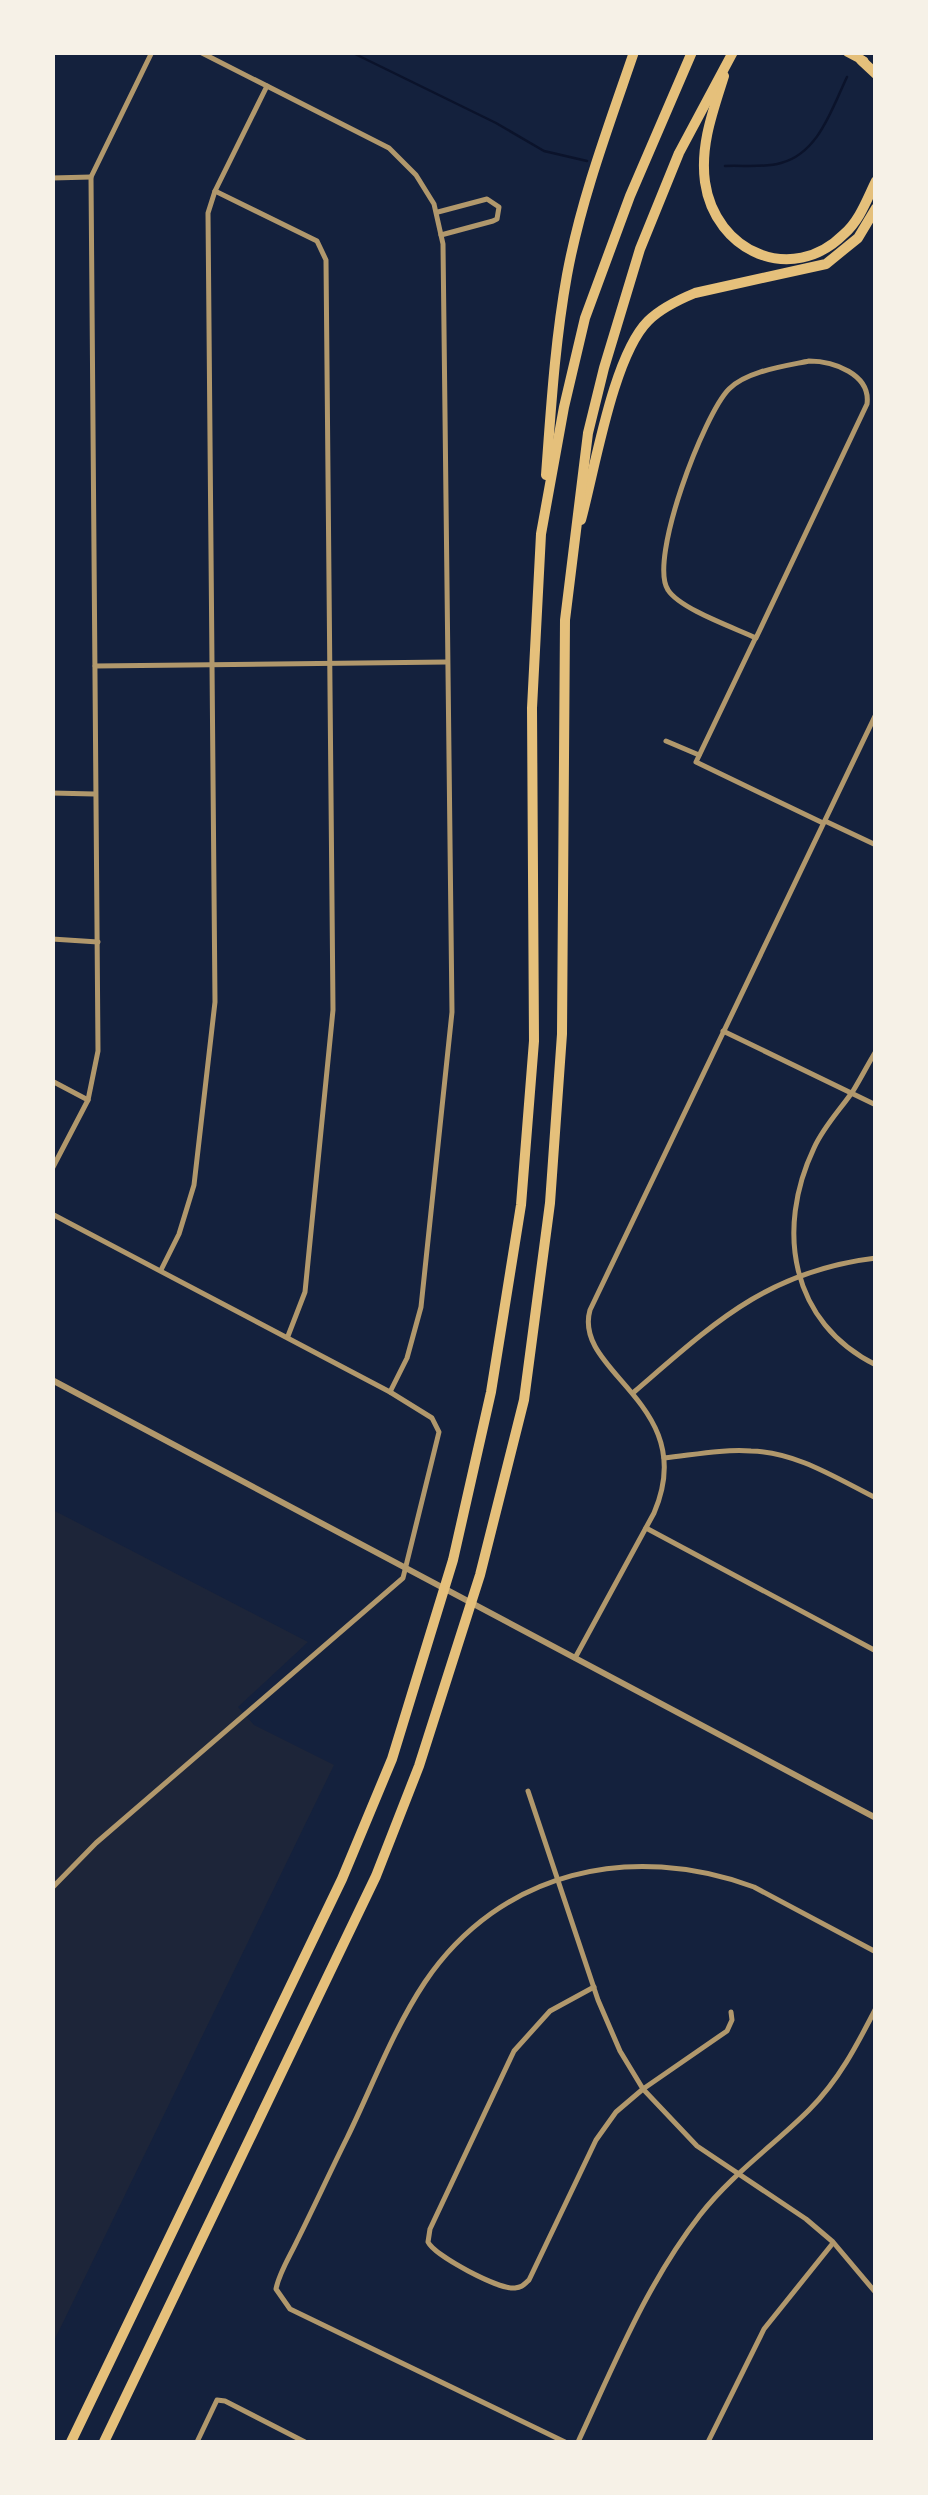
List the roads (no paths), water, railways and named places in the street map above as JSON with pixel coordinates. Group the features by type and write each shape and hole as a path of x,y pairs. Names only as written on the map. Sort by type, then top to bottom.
{"highway":[{"path":"70,2442 342,1879 392,1759 453,1560 492,1392 520,1205 534,1041 532,708 555,354 567,274 589,188 634,52"},
{"path":"541,534 585,318 630,196 692,52"},
{"path":"732,53 707,128 704,179 715,216 730,236 748,249 770,257 816,254 856,221 876,181"},
{"path":"104,2442 376,1876 419,1766 480,1576 524,1400 550,1203 562,1034 565,620 588,433 624,298 678,152 732,53"},
{"path":"861,60 876,71"},
{"path":"570,560 624,358 640,330 662,310 694,293 826,264 858,238 876,208"}],"main road":[{"path":"847,52 861,60"}],"street":[{"path":"52,1169 88,1100 98,1051 91,177 152,52"},
{"path":"200,52 389,148 416,175 438,212 452,1012 421,1307 407,1358 390,1392"},
{"path":"161,1270 179,1234 194,1185 216,1002 208,213 215,190 267,86"},
{"path":"52,178 91,177"},
{"path":"215,190 317,241 325,252 334,1010 304,1292 288,1336"},
{"path":"438,212 487,199 499,207 494,221 441,235"},
{"path":"756,638 677,600 666,588 662,570 677,494 730,388 745,378 819,361 859,377 867,389 868,404 756,638 696,762 876,845"},
{"path":"95,666 447,662"},
{"path":"575,1658 646,1528 660,1496 664,1458 652,1418 593,1346 587,1328 590,1310 876,714"},
{"path":"666,741 699,755"},
{"path":"52,793 96,794"},
{"path":"52,939 98,942"},
{"path":"723,1031 876,1105"},
{"path":"876,1051 816,1143 802,1180 795,1218 799,1276 810,1304 830,1334 857,1356 876,1365"},
{"path":"52,1081 88,1100"},
{"path":"52,1214 390,1392 432,1418 438,1432 403,1578 96,1843 52,1888"},
{"path":"634,1392 731,1310 754,1296 799,1276 876,1258"},
{"path":"52,1380 876,1818"},
{"path":"664,1458 731,1451 768,1452 800,1461 876,1498"},
{"path":"646,1528 876,1652"},
{"path":"528,1791 594,1988 620,2051 642,2089 697,2146 785,2203 833,2242 876,2293"},
{"path":"565,2442 290,2309 279,2296 276,2286 425,1982 453,1947 483,1920 517,1898 558,1879 639,1864 713,1874 754,1887 876,1952"},
{"path":"594,1988 550,2010 514,2051 430,2229 431,2249 504,2287 524,2285 529,2280 605,2126 642,2089 727,2031 732,2020 730,2012"},
{"path":"578,2442 664,2266 701,2214 737,2173 827,2090 876,2008"},
{"path":"708,2442 764,2329 833,2242"},
{"path":"197,2442 217,2400 305,2442"}],"waterway":[{"path":"351,52 496,123 544,151 587,161"},
{"path":"725,166 774,165 805,150 823,128 847,77"}]}
